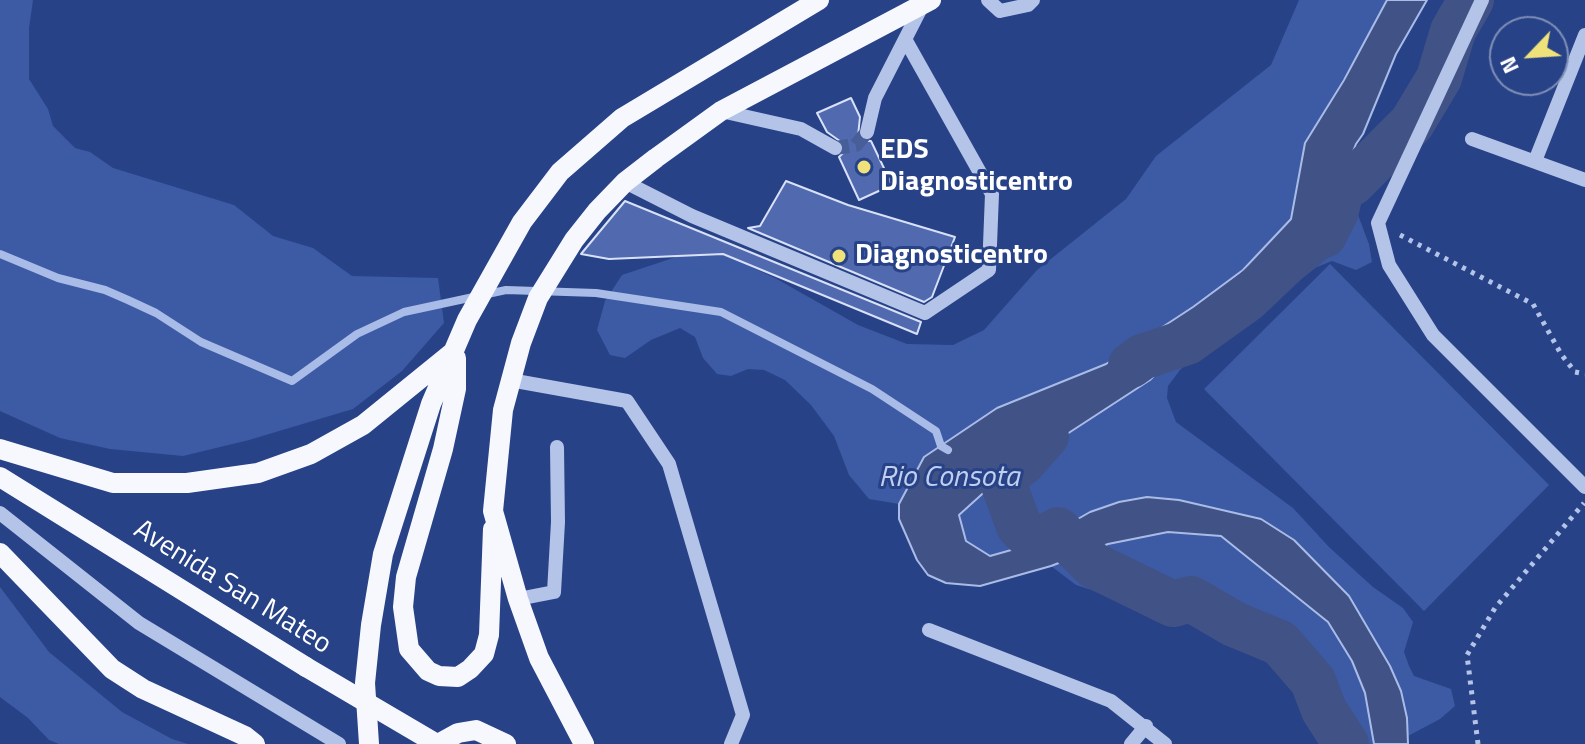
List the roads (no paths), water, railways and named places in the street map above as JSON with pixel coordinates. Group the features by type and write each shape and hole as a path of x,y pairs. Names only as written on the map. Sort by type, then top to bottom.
{"main road":[{"path":"369,744 365,683 383,554 431,404 467,320 522,222 560,172 622,118 819,0"},
{"path":"456,350 456,389 443,449 406,577 403,607 409,649 428,671 439,676 458,677 484,654 489,635 493,511 503,410 510,380 538,298 574,240 625,182 721,111 926,3"},
{"name":"Avenida San Mateo","path":"0,449 113,483 187,483 258,473 311,454 363,425 456,350"},
{"name":"Avenida San Mateo","path":"0,477 306,667 438,744"},
{"path":"493,511 518,599 539,658 584,744"},
{"path":"0,553 112,669 143,689 245,736 255,744"},
{"path":"438,744 458,733 476,730 506,744"}],"street":[{"path":"988,0 1000,11 1028,5 1033,0"},
{"path":"1482,0 1378,223 1389,265 1433,335 1585,487"},
{"path":"867,132 875,98 926,3"},
{"path":"1535,161 1585,35"},
{"path":"625,182 692,216 925,313 989,270 992,194 905,39"},
{"path":"721,111 801,129 835,148"},
{"path":"1472,139 1585,180"},
{"path":"510,380 627,401 669,464 743,715 731,744"},
{"path":"518,599 554,592 558,522 557,447"},
{"path":"0,513 139,623 339,744"},
{"path":"929,630 1111,701 1165,744"},
{"path":"1131,744 1146,726"}],"water":[{"name":"Rio Consota","path":"1387,0 1427,0 1396,54 1356,144 1342,179 1336,211 1317,237 1247,298 1187,342 1150,380 1001,477 959,515 966,541 990,556 1036,543 1090,512 1147,497 1179,500 1261,519 1294,540 1349,596 1401,691 1407,718 1408,744 1374,744 1365,693 1352,661 1328,622 1221,536 1168,532 1108,544 1051,566 980,586 946,583 928,575 917,560 899,519 899,504 924,457 997,408 1106,364 1243,270 1291,219 1305,143 1344,80"}],"waterway":[{"path":"1131,365 1142,357 1187,342 1247,299 1286,262 1317,237 1324,235 1336,211 1342,179 1352,183 1412,123 1439,78 1453,31 1471,0"},
{"path":"0,254 58,278 105,290 128,300 156,313 201,342 292,381 357,334 404,312 506,290 596,293 721,312 872,389 936,431 941,446 948,450"},
{"path":"1046,436 1022,463 1001,477 1019,526 1036,543 1058,530 1093,565 1173,604 1191,599 1234,624 1280,643 1313,681 1324,710 1346,744"}],"tunnel":[{"path":"835,148 856,145 867,132"}],"place":[{"name":"EDS Diagnosticentro","path":"864,167"},
{"name":"Diagnosticentro","path":"839,256"}]}
